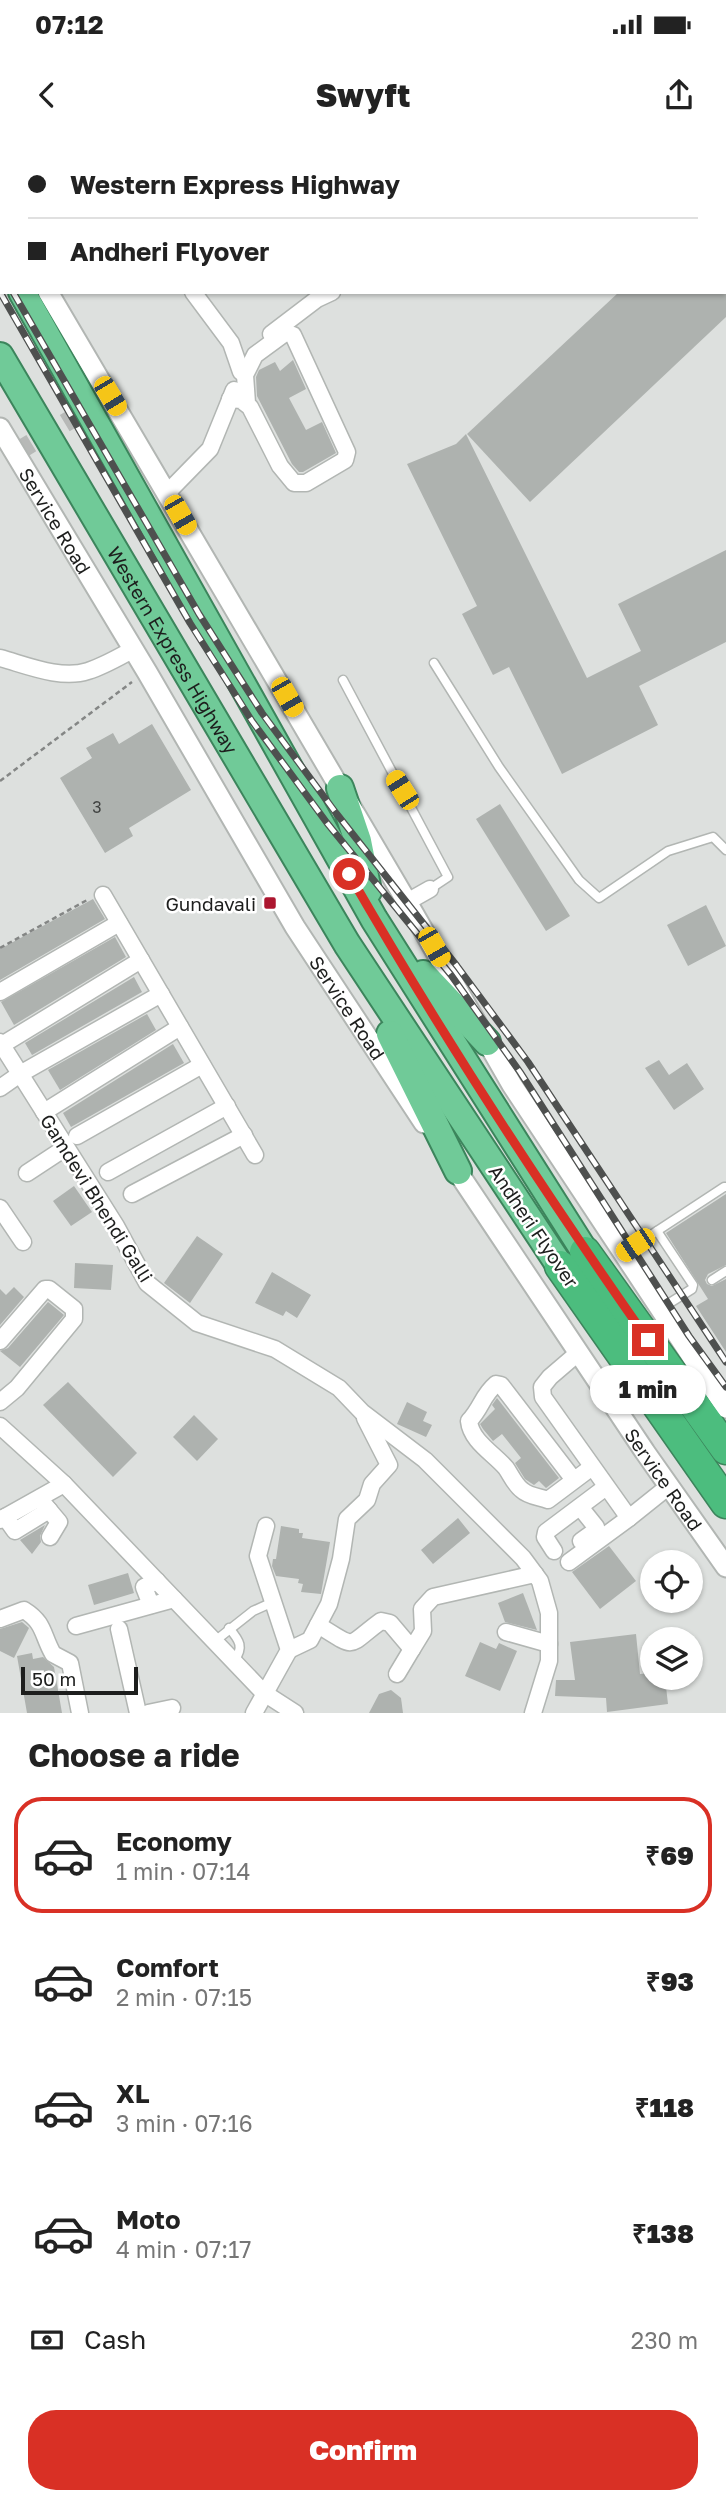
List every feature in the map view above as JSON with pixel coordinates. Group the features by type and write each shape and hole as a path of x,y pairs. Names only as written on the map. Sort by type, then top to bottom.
{"highway":[{"name":"Western Express Highway","path":"23,294 374,919"},
{"name":"Western Express Highway","path":"0,356 347,944"},
{"path":"340,788 358,841 374,919 487,1042"},
{"name":"Andheri Flyover","path":"374,919 573,1259 726,1503"},
{"path":"347,944 457,1171"},
{"name":"Andheri Flyover","path":"347,944 573,1259 726,1449"}],"street":[{"path":"49,294 487,1042 622,1254 726,1408"},
{"path":"194,294 231,343 242,372"},
{"path":"167,493 211,449 251,353 264,339 328,294"},
{"path":"230,399 247,403 280,466 294,483 306,483 345,460 347,452 293,335 285,333 256,355 245,375 247,403"},
{"name":"Service Road","path":"0,428 134,649 295,927 578,1353 726,1567"},
{"path":"0,658 61,673 77,673 88,672 134,649"},
{"path":"407,902 430,889"},
{"path":"103,895 255,1155"},
{"path":"0,992 119,923"},
{"path":"1,1044 141,960"},
{"path":"0,1088 161,994"},
{"path":"44,1112 180,1027"},
{"name":"Gamdevi Bhendi Galli","path":"1,1044 116,1226 147,1283 197,1323 289,1356 339,1388 362,1412"},
{"path":"77,1136 202,1065"},
{"path":"108,1172 227,1106"},
{"path":"132,1194 243,1135"},
{"path":"27,1173 65,1148"},
{"path":"0,1208 23,1242"},
{"path":"0,1342 45,1289 50,1289 74,1309 74,1319 17,1388 0,1402"},
{"path":"578,1353 550,1377 542,1388 543,1397 629,1518"},
{"path":"574,1480 501,1385 496,1384 483,1395 479,1410 469,1421 470,1428 478,1441 527,1494 548,1500 574,1480 592,1466"},
{"path":"362,1412 425,1460 523,1558 540,1581 549,1613 549,1661 534,1713"},
{"path":"254,1713 289,1650 310,1640 329,1604 347,1519 367,1500 372,1483 389,1465 362,1412"},
{"path":"0,1426 64,1484 264,1693 295,1713"},
{"path":"2,1519 43,1504 64,1484"},
{"path":"562,1556 629,1518 669,1486"},
{"path":"562,1556 545,1537 547,1532 606,1487"},
{"path":"43,1504 60,1522 51,1537"},
{"path":"562,1556 595,1531 596,1527 580,1507"},
{"path":"266,1526 258,1556 289,1650"},
{"path":"397,1674 423,1631 422,1609 433,1597 535,1574"},
{"path":"151,1605 144,1587 157,1581"},
{"path":"76,1626 174,1599"},
{"path":"0,1619 24,1610 35,1617 44,1630 53,1654 70,1663 80,1713"},
{"path":"318,1625 348,1644 357,1643 381,1621 390,1623 412,1649"},
{"path":"119,1629 138,1713"},
{"path":"506,1632 549,1644"},
{"path":"148,1713 172,1708"}],"lane":[{"path":"434,663 499,767 579,880 599,898 668,851 713,837 726,850"},
{"path":"343,680 448,877 430,889"},
{"path":"622,1254 726,1187"},
{"path":"657,1231 692,1285 692,1289 659,1310"},
{"path":"712,1280 726,1271"},
{"path":"215,1642 253,1611 273,1602"},
{"path":"229,1628 241,1645 234,1661"}],"path":[{"path":"0,781 131,683"},
{"path":"0,948 99,893 103,895"}],"building":[{"path":"617,294 726,294 726,317 530,502 467,434"},
{"path":"293,360 306,389 289,398 306,430 322,422 336,453 303,472 299,472 292,464 257,396 256,377 259,370 275,362 280,371"},
{"path":"466,434 587,678 641,651 618,604 726,550 726,642 639,686 658,725 562,774 509,667 493,675 462,614 477,606 407,464 456,444"},
{"path":"152,724 191,790 129,828 133,836 105,853 60,778 92,758 86,748 113,733 119,744"},
{"path":"500,804 570,916 546,931 476,819"},
{"path":"93,899 105,919 0,980 0,949"},
{"path":"706,905 726,946 688,966 667,925"},
{"path":"115,937 126,957 14,1025 1,1002"},
{"path":"134,977 142,992 32,1055 25,1043"},
{"path":"147,1014 156,1030 60,1090 48,1070"},
{"path":"173,1044 184,1063 71,1127 63,1113"},
{"path":"659,1060 669,1075 687,1063 704,1089 674,1110 645,1068"},
{"path":"74,1186 92,1212 71,1226 53,1201"},
{"path":"726,1194 726,1265 708,1274 705,1280 712,1286 726,1279 726,1352 696,1306 708,1299 666,1233"},
{"path":"197,1236 223,1254 190,1303 164,1283"},
{"path":"75,1263 113,1265 111,1290 74,1288"},
{"path":"272,1272 311,1295 297,1318 286,1311 283,1316 255,1303"},
{"path":"14,1287 24,1297 0,1325 0,1289 6,1295"},
{"path":"48,1302 64,1315 20,1367 0,1351 8,1348"},
{"path":"68,1382 137,1453 113,1477 43,1405"},
{"path":"497,1398 559,1478 546,1488 539,1481 534,1485 525,1479 515,1463 521,1458 502,1434 493,1441 480,1424 495,1409 492,1405"},
{"path":"407,1402 427,1412 423,1421 432,1425 426,1437 397,1424"},
{"path":"194,1415 218,1439 197,1461 173,1437"},
{"path":"458,1518 470,1533 433,1564 421,1550"},
{"path":"45,1525 40,1536 41,1542 32,1554 20,1540"},
{"path":"281,1526 299,1529 299,1533 303,1533 302,1538 330,1542 321,1594 301,1592 303,1584 298,1583 299,1579 276,1576 272,1566 273,1559 276,1559"},
{"path":"609,1546 636,1581 600,1609 572,1572"},
{"path":"128,1573 134,1593 94,1605 88,1585"},
{"path":"523,1593 537,1630 505,1622 498,1603"},
{"path":"22,1622 29,1628 14,1658 0,1651 0,1629"},
{"path":"636,1634 640,1690 666,1690 668,1704 607,1712 606,1698 555,1696 556,1680 575,1680 570,1642"},
{"path":"480,1642 496,1649 499,1643 517,1651 500,1691 465,1676"},
{"path":"32,1653 33,1659 43,1657 54,1667 62,1713 27,1713 17,1656"},
{"path":"391,1690 401,1698 403,1713 369,1713 379,1694"}],"tunnel":[{"path":"15,453 110,396"}],"railway":[{"path":"1,294 190,623 252,721 327,823 451,975 520,1072 689,1336 726,1387"},
{"path":"14,294 199,614 262,713 528,1062 726,1362"}],"place":[{"name":"Gundavali","path":"270,903"}],"route":[{"path":"349,874 435,1018 585,1252 648,1340"}]}
